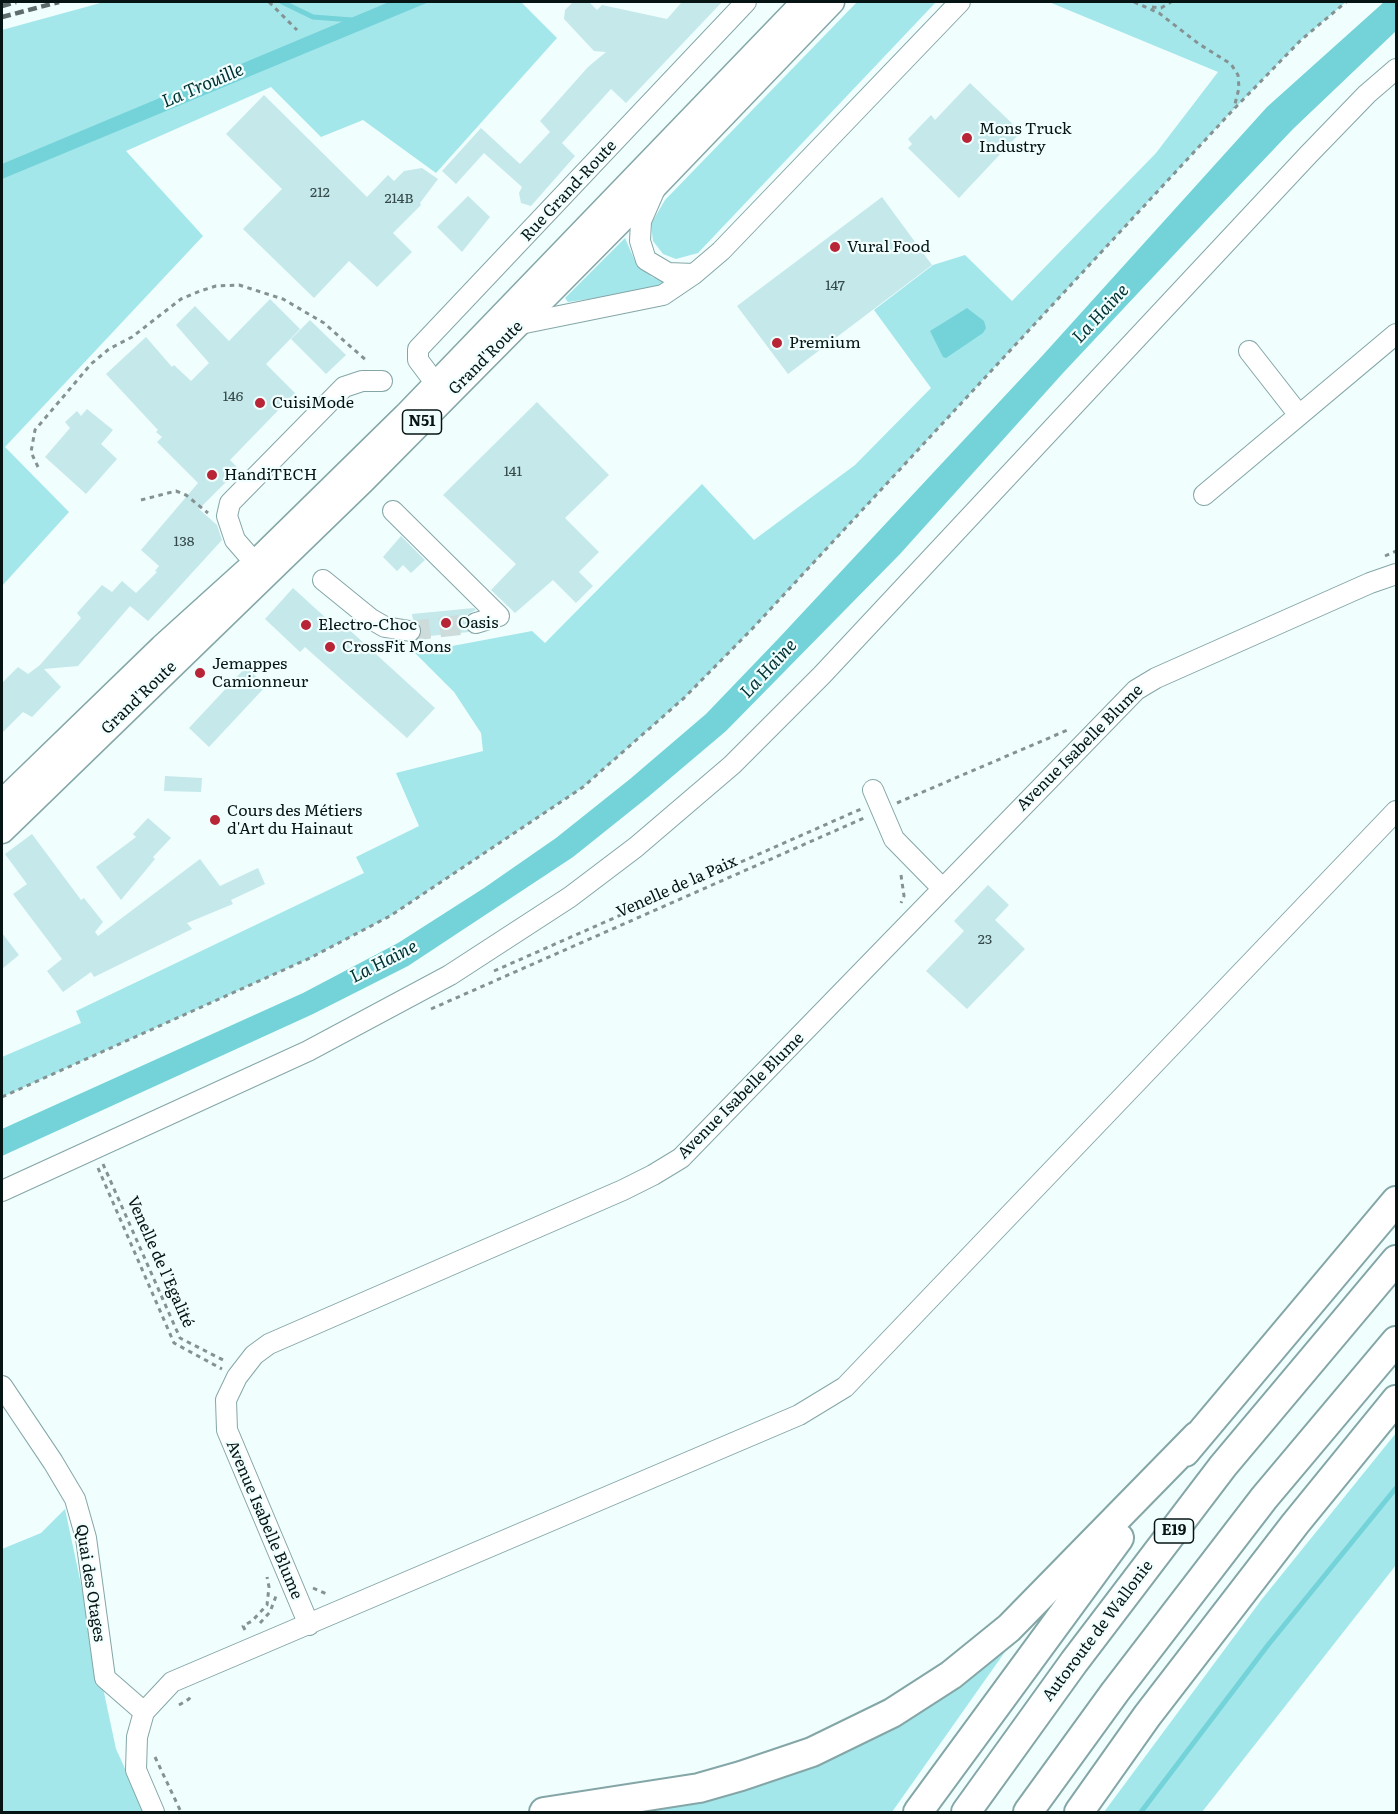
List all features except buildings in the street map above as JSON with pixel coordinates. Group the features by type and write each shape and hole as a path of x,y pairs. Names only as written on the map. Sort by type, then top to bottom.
{"highway":[{"path":"918,1812 1045,1636 1197,1436 1396,1201"},
{"name":"Autoroute de Wallonie","path":"966,1812 1074,1662 1223,1466 1396,1260"},
{"path":"1028,1812 1115,1692 1264,1498 1396,1341"},
{"path":"1079,1812 1147,1716 1294,1524 1396,1400"},
{"path":"544,1812 699,1788 812,1752 892,1713 951,1675 1009,1628 1197,1436"}],"main road":[{"name":"Grand'Route","path":"2,802 162,647 255,563 436,384 804,2"},
{"name":"Grand'Route","path":"2,831 223,619 520,324 832,2"}],"street":[{"name":"Rue Grand-Route","path":"436,384 418,360 418,349 746,2"},
{"path":"520,324 663,295 694,274 721,251 960,2"},
{"path":"2,1191 308,1051 450,975 570,897 636,847 732,765 822,675 1308,155 1396,69"},
{"path":"656,185 641,221 640,241 646,260 669,273 694,274"},
{"path":"1204,495 1396,334"},
{"path":"1249,351 1299,415"},
{"path":"255,563 235,540 227,516 230,503 344,387 379,375"},
{"path":"393,511 499,616 476,623"},
{"name":"Avenue Isabelle Blume","path":"309,1625 226,1430 226,1400 249,1361 269,1344 623,1190 681,1158 1103,722 1145,684 1370,583 1396,574"},
{"path":"323,580 371,619 385,627 410,631"},
{"path":"881,802 894,838 942,888"},
{"path":"154,1812 136,1770 136,1737 144,1712 172,1682 799,1415 845,1387 1396,811"},
{"name":"Quai des Otages","path":"2,1386 75,1499 86,1538 105,1678 144,1712"}],"path":[{"path":"269,2 297,30"},
{"path":"1134,2 1161,8 1172,2"},
{"path":"2,1097 320,953 390,916 583,787 684,698 752,629 1233,110 1301,40 1346,2"},
{"path":"1148,6 1232,64 1238,75 1239,88 1233,110"},
{"path":"38,467 31,452 34,430 91,364 146,327 181,299 216,286 239,285 283,299 324,322 379,375"},
{"path":"141,500 176,491 186,495 210,516"},
{"name":"Venelle de la Paix","path":"429,1009 881,802 1075,726"},
{"path":"492,972 881,802"},
{"path":"93,1149 174,1343 229,1372"},
{"name":"Venelle de l'Egalité","path":"93,1149 180,1338 228,1362"},
{"path":"306,1580 312,1588 330,1595 339,1595"},
{"path":"246,1633 256,1628 270,1612 276,1591"},
{"path":"172,1708 189,1699 194,1691"},
{"path":"154,1754 182,1812"}],"shaded area":[{"path":"104,2 521,2 557,38 436,173 363,120 321,137 271,87 126,151 203,236 5,447 69,512 2,586 2,30"},
{"path":"857,2 936,2 698,253 676,259 663,254 653,241 651,224 665,200"},
{"path":"1049,2 1346,2 1301,40 1233,110 752,629 684,698 583,787 390,916 310,958 2,1097 2,1057 81,1023 76,1011 364,873 356,857 419,826 396,773 483,751 481,733 454,692 415,653 532,631 545,643 702,484 754,540 855,465 931,388 874,310 933,265 965,255 1012,301 1156,153 1218,72"},
{"path":"625,238 635,261 652,277 670,283 654,290 568,302 565,298"},
{"path":"1396,1433 1396,1565 1202,1812 1104,1812 1262,1599"},
{"path":"65,1509 116,1749 145,1812 2,1812 2,1549 41,1533"},
{"path":"1014,1639 892,1812 604,1812 735,1789"}],"water":[{"name":"La Trouille","path":"389,2 429,2 2,179 2,164"},
{"name":"La Haine","path":"1384,2 1396,2 1396,31 1293,129 1215,211 1063,373 900,554 726,731 648,797 573,857 408,966 313,1014 2,1156 2,1129 303,993 398,943 556,838 630,779 706,714 778,639 1043,355 1267,107"},
{"path":"967,308 984,321 986,328 983,333 946,358 943,357 930,331"}],"waterway":[{"path":"282,2 313,17 352,20"},
{"path":"1141,1812 1268,1645 1396,1488"}],"tunnel":[{"path":"410,631 476,623"}],"railway":[{"path":"2,6 16,2"},
{"path":"2,17 59,2"}],"place":[{"name":"Mons Truck Industry","path":"967,138"},
{"name":"Vural Food","path":"835,247"},
{"name":"Premium","path":"777,343"},
{"name":"CuisiMode","path":"260,403"},
{"name":"HandiTECH","path":"212,475"},
{"name":"Oasis","path":"446,623"},
{"name":"Electro-Choc","path":"306,625"},
{"name":"CrossFit Mons","path":"330,647"},
{"name":"Jemappes Camionneur","path":"200,673"},
{"name":"Cours des Métiers d'Art du Hainaut","path":"215,820"}]}
